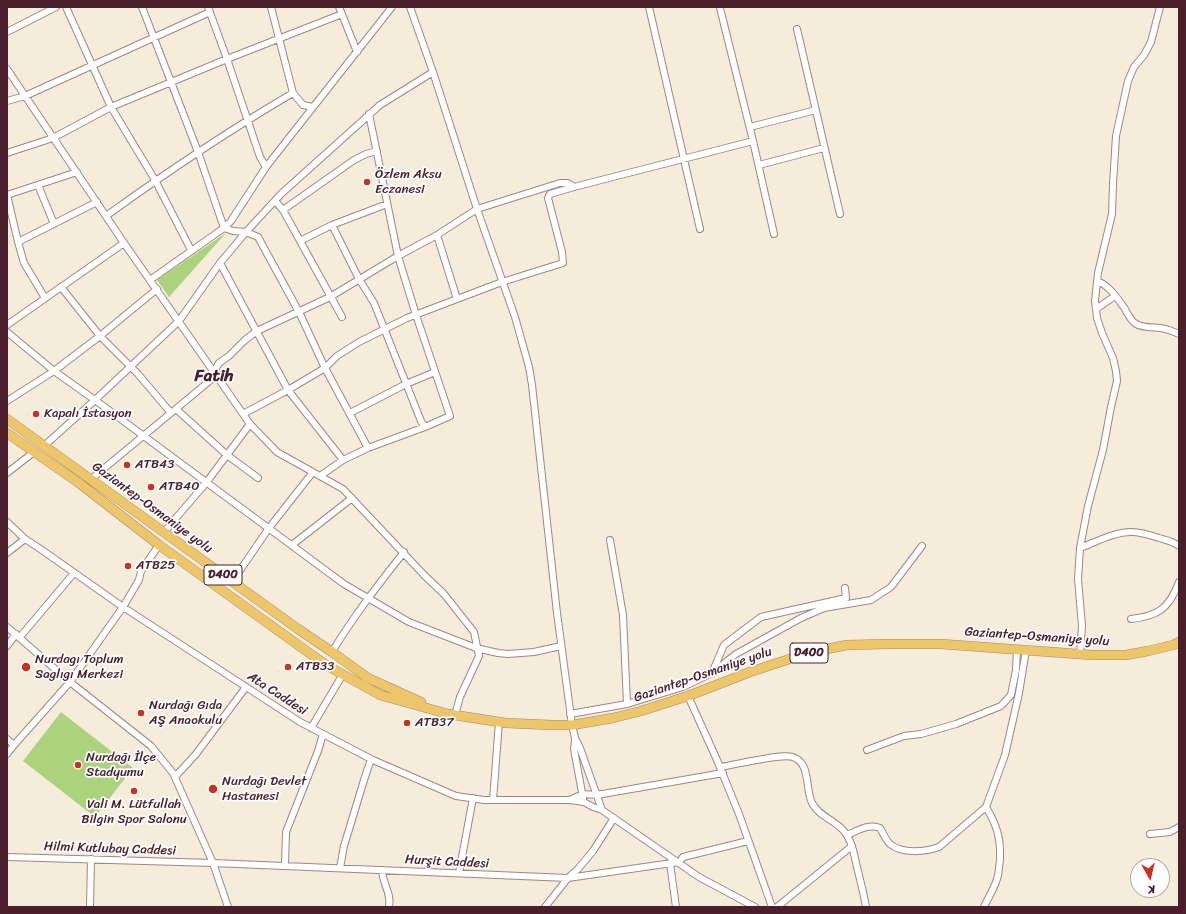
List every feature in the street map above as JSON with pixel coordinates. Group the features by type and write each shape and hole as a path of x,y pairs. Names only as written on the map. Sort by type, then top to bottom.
{"highway":[{"name":"Gaziantep-Osmaniye yolu","path":"7,419 232,582 368,678 452,714"},
{"name":"Gaziantep-Osmaniye yolu","path":"7,433 79,483 159,544 326,665 380,695 452,714 499,722 543,725 572,725 613,718 641,712 750,672 811,652 847,645 940,644 1080,655 1126,655 1148,651 1179,642"}],"street":[{"path":"7,32 56,7"},
{"path":"66,7 111,107 155,180 191,250"},
{"path":"142,7 198,152 224,228"},
{"path":"271,7 292,93 303,105 313,107"},
{"path":"339,7 357,52"},
{"path":"150,280 224,228 231,221 266,167 392,7"},
{"path":"410,7 515,317 529,367 570,714 575,738 602,810"},
{"path":"649,7 700,229"},
{"path":"1080,655 1082,626 1078,579 1080,548 1088,506 1104,450 1117,381 1113,358 1097,318 1097,281 1099,264 1112,214 1112,184 1116,136 1128,81 1134,67 1144,55 1151,42 1160,7"},
{"path":"720,8 750,127 774,234"},
{"path":"7,101 25,96 209,10 260,157 266,167"},
{"path":"7,153 53,138 111,107 279,38 342,14"},
{"path":"797,29 840,214"},
{"path":"7,69 124,243 250,424 277,452 343,489 425,576 444,594 474,632 476,648 479,656 452,714"},
{"path":"44,446 179,321 220,263 275,201 380,105 433,72"},
{"path":"106,216 155,180 247,120 292,93"},
{"path":"750,127 816,110"},
{"path":"320,476 343,460 368,448 450,416 434,372 398,256 369,114"},
{"path":"244,414 325,368 337,356 384,329 502,282 563,263 562,252 548,198 550,194 683,158 753,141"},
{"path":"759,166 824,148"},
{"path":"283,210 354,160 377,150"},
{"path":"45,298 24,263 7,195 77,172"},
{"path":"90,480 212,379 219,363 257,331 330,297 398,256 437,235 477,208 560,183 568,183 574,187"},
{"path":"38,185 54,224"},
{"path":"275,201 283,210 342,317"},
{"path":"18,242 97,202"},
{"path":"300,241 332,225 387,204"},
{"path":"332,225 359,279 374,303 406,384 425,427"},
{"path":"224,228 233,231 246,232 258,237 368,448"},
{"path":"437,235 457,299"},
{"path":"7,325 124,243"},
{"path":"220,263 288,390 343,460"},
{"path":"1097,281 1108,287 1136,324 1169,330 1179,334"},
{"path":"61,287 100,336 130,366 171,413"},
{"path":"7,402 54,371 100,336 157,289"},
{"path":"1096,309 1115,296"},
{"path":"7,332 54,371 344,584 409,622 476,648 498,653 508,654 534,652 561,646"},
{"path":"350,413 406,384 434,372"},
{"path":"176,408 227,455 258,478"},
{"path":"164,532 206,483 250,424"},
{"path":"7,473 34,452"},
{"path":"232,582 269,528 312,472"},
{"path":"292,545 352,498"},
{"name":"Ata Caddesi","path":"7,522 25,539 123,607 300,722 323,734 372,759 456,796 493,800 570,800 584,802 602,810 700,876 756,907"},
{"path":"1080,548 1116,534 1131,532 1174,542 1179,546"},
{"path":"7,553 25,539"},
{"path":"610,540 623,615 628,704"},
{"path":"7,754 70,682 123,607 139,580 141,571 159,544"},
{"path":"570,714 628,704 683,686 712,673 736,654 824,608 871,600 891,587 922,546"},
{"path":"332,652 346,628 404,552"},
{"path":"7,646 18,636 74,573"},
{"path":"1131,619 1146,617 1160,611 1173,596 1179,582"},
{"path":"712,673 724,645 761,617 846,598 845,588"},
{"path":"7,627 70,682 151,746 173,773 213,863 228,907"},
{"path":"867,750 904,736 921,734 956,724 1001,706 1011,695 1022,650"},
{"path":"847,835 868,827 876,826 880,828 886,840 896,848 916,851 932,849 939,847 986,806 1005,755 1019,693 1022,650"},
{"path":"312,728 343,674"},
{"path":"175,777 193,758 246,687"},
{"path":"688,696 721,770 772,907"},
{"path":"493,800 499,722"},
{"path":"285,865 286,832 318,751 323,734"},
{"path":"575,738 574,749 584,802"},
{"path":"7,739 14,745"},
{"path":"570,800 582,794 597,795 721,770 781,756 793,757 804,767 808,791 813,805 822,815 840,827 847,835 852,846 866,907"},
{"path":"340,868 344,846 372,759"},
{"path":"459,873 473,798"},
{"path":"984,907 997,879 1000,853 997,828 986,806"},
{"path":"545,907 593,850 614,818"},
{"path":"1150,834 1170,832 1179,827"},
{"name":"Hurşit Caddesi","path":"213,863 568,878 670,864 679,862 684,857 748,840"},
{"path":"777,907 852,846"},
{"name":"Hilmi Kutlubay Caddesi","path":"7,856 213,863"},
{"path":"90,859 90,907"},
{"path":"670,864 676,907"},
{"path":"382,870 382,878 389,893 389,907"}],"green space":[{"path":"226,233 169,297 157,280"},
{"name":"Nurdağı İlçe Stadyumu","path":"61,712 133,768 95,817 23,761"}],"place":[{"name":"Özlem Aksu Eczanesi","path":"367,182"},
{"name":"Kapalı İstasyon","path":"36,414"},
{"name":"ATB43","path":"127,465"},
{"name":"ATB40","path":"151,487"},
{"name":"ATB25","path":"128,566"},
{"name":"Nurdagı Toplum Saglıgı Merkezi","path":"26,667"},
{"name":"ATB33","path":"288,667"},
{"name":"Nurdağı Gıda AŞ Anaokulu","path":"141,713"},
{"name":"ATB37","path":"407,723"},
{"name":"Nurdağı İlçe Stadyumu","path":"78,765"},
{"name":"Nurdağı Devlet Hastanesi","path":"213,789"},
{"name":"Vali M. Lütfullah Bilgin Spor Salonu","path":"134,791"}],"district":[{"name":"Fatih","path":"214,377"}]}
